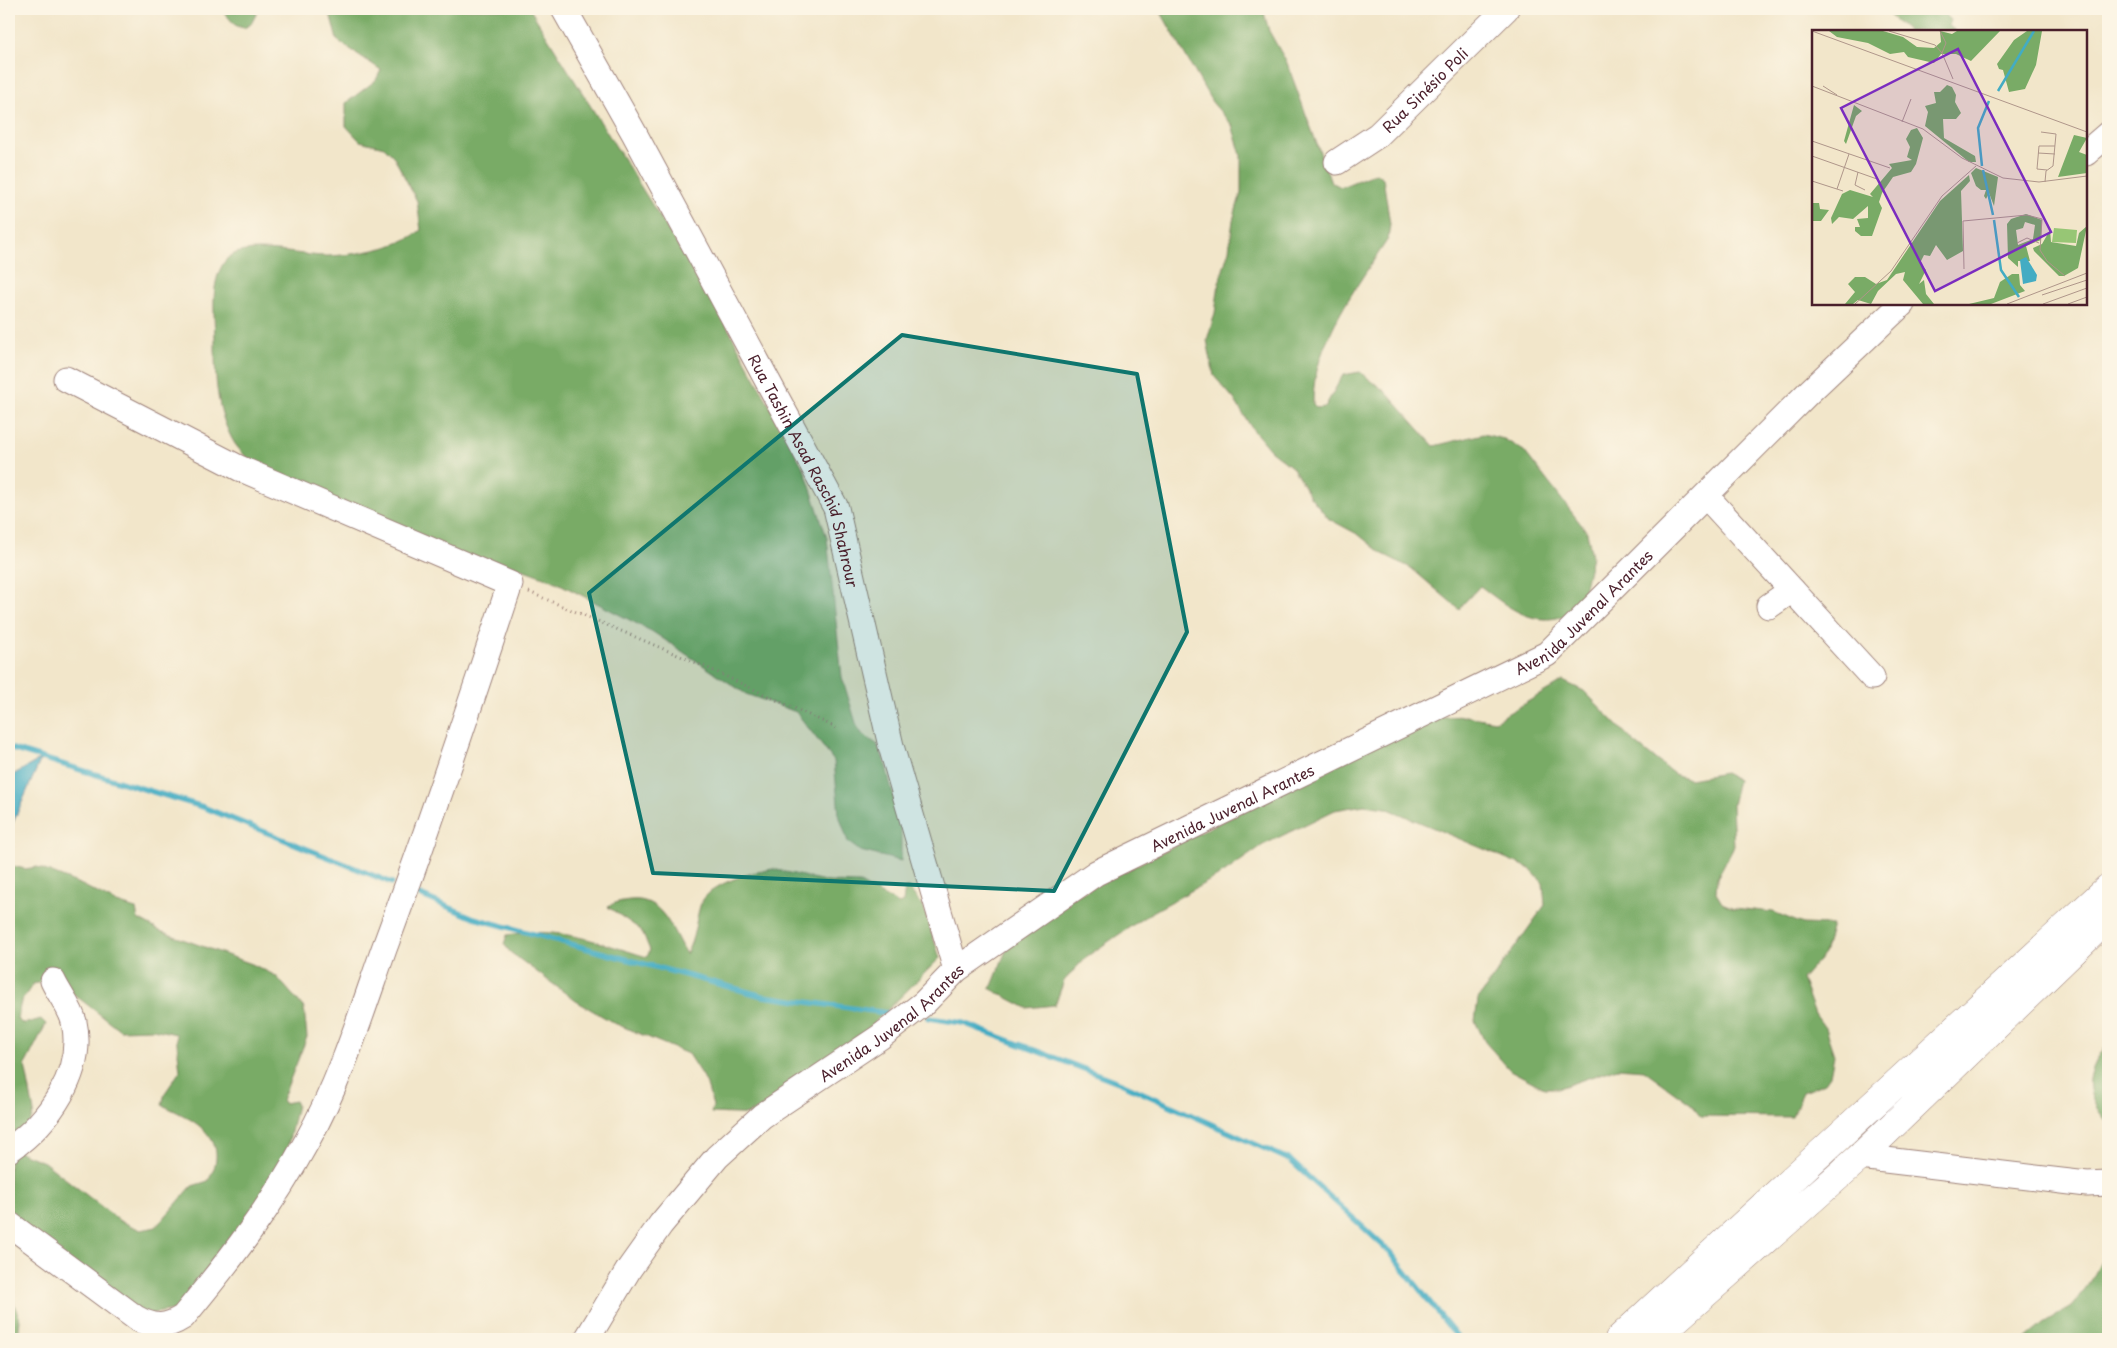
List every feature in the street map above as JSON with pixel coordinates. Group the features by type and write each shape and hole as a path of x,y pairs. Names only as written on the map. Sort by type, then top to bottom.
{"main road":[{"path":"1619,1339 2108,888"},
{"path":"1654,1339 1860,1156 2108,918"}],"street":[{"name":"Rua Tashin Asad Raschid Shahrour","path":"564,9 634,133 836,508 891,746 956,970"},
{"name":"Rua Sinésio Poli","path":"1337,162 1378,135 1506,9"},
{"path":"2087,151 2108,134"},
{"name":"Avenida Juvenal Arantes","path":"587,1339 629,1269 661,1224 716,1157 762,1116 880,1037 924,1003 956,970 1096,873 1546,654 1810,392 1901,305"},
{"path":"9,1224 136,1318 148,1324 159,1326 172,1324 184,1317 244,1242 269,1206 308,1140 329,1098 350,1048 451,762 510,584 239,468 66,379"},
{"path":"1706,496 1872,677"},
{"path":"1769,606 1792,590"},
{"path":"9,1150 25,1137 58,1100 78,1047 74,1020 53,982"},
{"path":"1860,1156 2087,1184 2108,1183"}],"path":[{"path":"510,584 700,664 837,728"}],"highlighted area":[{"path":"902,335 1137,374 1187,632 1054,891 653,873 589,593"}],"green space":[{"path":"221,9 259,9 251,24 244,28 236,26"},
{"path":"329,9 530,9 721,315 805,471 827,538 842,677 857,726 863,735 877,744 885,762 901,828 901,861 860,851 848,842 839,815 834,761 796,712 746,694 653,632 552,580 516,567 428,550 256,467 235,444 220,407 215,368 215,289 220,270 225,261 233,255 244,251 258,250 317,256 364,252 401,242 421,230 417,201 394,157 384,147 360,141 346,126 346,103 376,80 381,70 337,40"},
{"path":"1159,9 1263,9 1269,31 1287,63 1331,182 1341,187 1376,173 1383,178 1390,224 1388,239 1350,296 1328,338 1315,382 1313,404 1317,408 1325,407 1343,375 1360,372 1386,392 1434,446 1483,434 1504,439 1524,451 1587,532 1592,556 1581,604 1569,614 1549,619 1528,616 1508,606 1480,586 1460,610 1411,568 1381,553 1359,535 1329,519 1310,496 1293,468 1270,450 1251,427 1234,399 1214,376 1207,340 1215,313 1219,283 1229,250 1233,220 1241,193 1241,155 1232,125 1212,102"},
{"path":"1882,9 1940,9 1951,20 1949,26 1955,30 1907,30"},
{"path":"1563,681 1584,691 1635,743 1674,774 1690,779 1725,773 1738,780 1732,805 1734,846 1717,878 1716,893 1722,903 1734,908 1773,912 1803,924 1832,925 1824,954 1802,979 1815,1014 1825,1028 1834,1055 1830,1076 1825,1083 1803,1092 1792,1117 1701,1116 1691,1104 1644,1070 1617,1068 1559,1088 1544,1088 1510,1070 1485,1042 1475,1021 1478,999 1545,905 1543,883 1529,868 1386,808 1364,805 1335,810 1263,845 1225,872 1149,914 1086,957 1064,981 1055,1005 1027,1008 989,988 992,986 1009,943 1025,922 1424,718 1466,716 1495,721"},
{"path":"9,865 25,869 37,867 82,885 117,903 136,909 138,919 160,931 252,964 276,976 304,1008 307,1037 282,1100 284,1103 295,1101 297,1105 276,1198 179,1309 149,1314 90,1299 38,1266 9,1240","holes":["47,981 62,985 120,1030 153,1029 176,1034 180,1071 165,1093 162,1105 187,1117 207,1133 213,1142 216,1154 215,1166 208,1181 192,1186 156,1227 141,1230 120,1221 44,1162 19,1152 34,1112 25,1065 46,1024 41,1019 23,1024 17,1019 21,1002 33,984"]},
{"path":"773,869 829,882 860,883 899,904 903,902 905,888 909,888 924,909 940,958 867,1030 835,1052 757,1115 711,1113 713,1106 706,1082 688,1054 614,1023 576,1001 510,952 504,944 507,935 526,933 561,934 595,941 647,957 650,950 641,930 608,907 621,901 641,900 659,909 671,926 686,954 704,898 721,885 732,880"},
{"path":"2108,1043 2108,1123 2094,1102 2090,1083 2095,1064"},
{"path":"2108,1248 2108,1339 2025,1339 2043,1324 2071,1307 2089,1285"},
{"path":"9,1288 20,1320 18,1339 9,1339"}],"water":[{"path":"41,759 9,832 9,777"}],"waterway":[{"path":"9,748 203,807 392,883"},
{"path":"420,895 474,918 763,996 887,1013"},
{"path":"929,1018 963,1023 1121,1083 1290,1160 1390,1252 1459,1339"}]}
